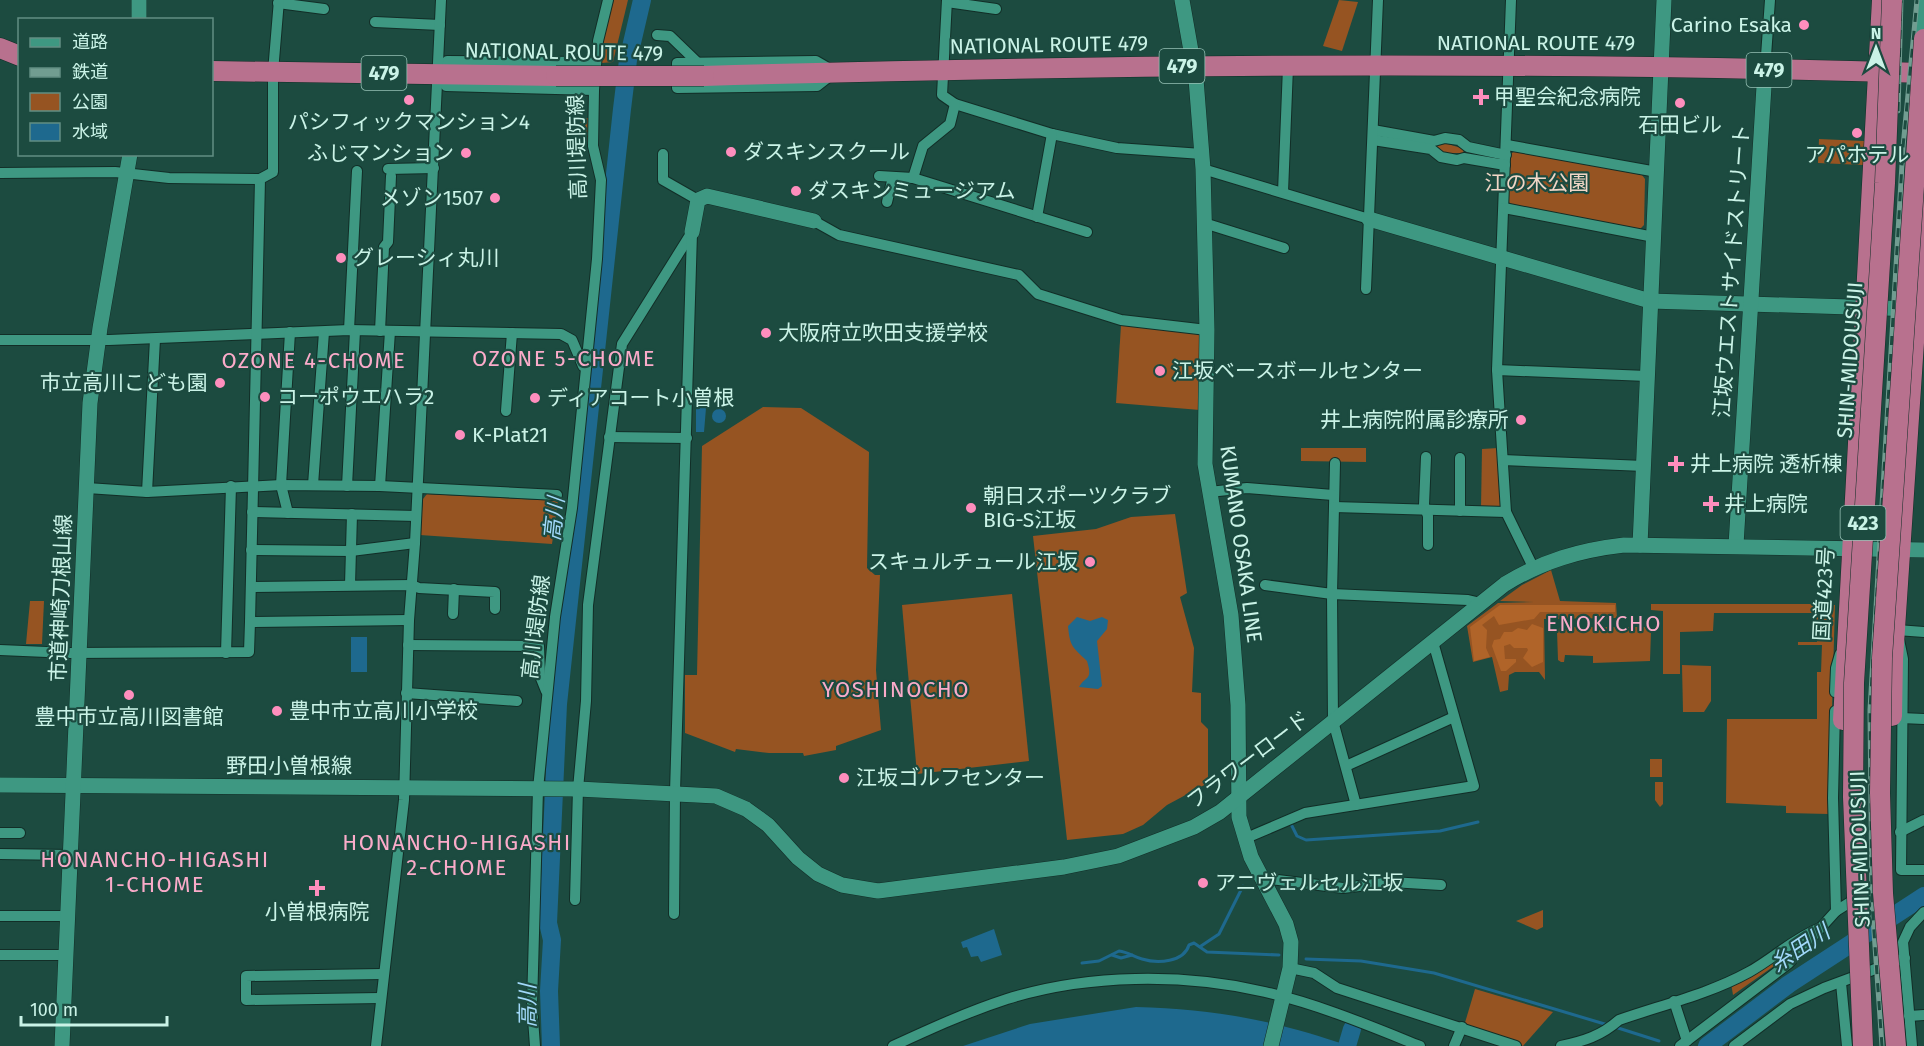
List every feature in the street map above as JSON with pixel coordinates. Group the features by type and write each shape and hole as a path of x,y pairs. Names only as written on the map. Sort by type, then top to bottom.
{"highway":[{"name":"国道423号","path":"1862,1046 1844,903 1843,720 1845,638 1866,307 1882,0"},
{"name":"SHIN-MIDOUSUJI","path":"1862,1046 1854,832 1854,683 1885,183 1892,0"},
{"name":"SHIN-MIDOUSUJI","path":"1896,1046 1883,893 1880,793 1882,658 1924,39"},
{"path":"0,48 18,55"},
{"name":"NATIONAL ROUTE 479","path":"213,71 556,76 701,70 835,72 1194,66 1376,66 1915,72"},
{"name":"423","path":"1896,1046 1897,630 1920,309 1924,192"}],"street":[{"path":"139,0 139,18"},
{"path":"376,1046 382,974 404,800 402,788 409,620 418,487 441,0"},
{"name":"高川堤防線","path":"535,1046 532,1005 538,789 547,692 572,508 597,259 601,180 593,146 594,90 596,62 608,0"},
{"name":"KUMANO OSAKA LINE","path":"1182,0 1194,66 1202,161 1207,330 1204,464 1232,615 1239,705 1239,817 1244,838 1286,924 1291,942 1290,968 1272,1046"},
{"path":"1366,289 1378,0"},
{"path":"1511,0 1497,370 1506,512 1533,567"},
{"path":"1640,545 1664,0"},
{"name":"江坂ウエストサイドストリート","path":"1736,545 1770,0"},
{"path":"1874,144 1892,128 1894,90 1915,72 1923,0"},
{"path":"0,173 127,172 169,178 260,179 273,172 273,72 278,1 324,9"},
{"path":"996,9 947,1 942,95 955,104 1052,134 1117,148 1202,161 1283,192 1369,219 1650,301 1920,309"},
{"path":"375,22 440,25"},
{"path":"657,34 670,36 701,70"},
{"path":"437,74 447,61 596,62"},
{"path":"701,70 677,63 677,88 817,86 835,72"},
{"path":"1283,192 1288,67"},
{"path":"437,74 446,87 594,90"},
{"path":"913,178 923,146 950,124 955,104"},
{"path":"1036,217 1052,134"},
{"path":"1373,135 1434,141 1445,138 1459,140 1467,147 1506,155 1657,172"},
{"path":"1373,135 1431,150 1441,157 1457,160 1506,155"},
{"path":"663,154 663,180 698,200"},
{"name":"市道神崎刀根山線","path":"62,1046 90,403 98,340 130,156"},
{"path":"380,486 385,331 384,247 388,242 389,173 434,168"},
{"path":"347,486 357,171"},
{"path":"879,176 913,178 1087,232"},
{"path":"887,202 893,177"},
{"path":"0,650 79,653 249,652 260,179"},
{"path":"698,200 707,196 814,221 839,235 1019,274 1038,294 1121,320 1207,330"},
{"path":"674,914 675,792 692,232 698,200"},
{"path":"1504,208 1654,237"},
{"path":"1204,223 1284,248"},
{"path":"575,900 578,789 586,701 588,605 622,344 692,232"},
{"path":"0,340 155,339 352,331 561,334 572,339 585,371"},
{"path":"288,513 281,485 290,332"},
{"path":"314,485 324,332"},
{"path":"506,411 512,333"},
{"path":"147,492 155,339"},
{"path":"1497,370 1647,376"},
{"path":"609,437 687,438"},
{"path":"1426,457 1428,545"},
{"path":"1460,458 1460,511"},
{"path":"1503,460 1644,466"},
{"path":"1335,463 1332,594 1333,721 1356,805"},
{"path":"87,488 147,492 231,486 314,485 418,487 557,495"},
{"path":"226,653 231,486"},
{"path":"1209,492 1247,488 1333,495"},
{"path":"1334,507 1506,512"},
{"path":"252,512 416,516"},
{"path":"350,585 352,514"},
{"path":"251,550 351,551 415,543"},
{"name":"フラワーロード","path":"578,789 675,792 716,796 746,809 768,825 798,858 818,874 842,885 878,891 1064,867 1118,856 1194,827 1220,812 1480,603 1533,567 1594,548 1640,545 1924,550"},
{"path":"250,587 412,585 495,592 495,609"},
{"path":"1265,585 1332,594 1468,600 1480,603"},
{"path":"453,614 454,590"},
{"path":"250,622 409,620"},
{"path":"1897,630 1924,632"},
{"path":"1836,911 1833,798 1836,668 1845,638"},
{"path":"1244,838 1305,813 1474,786 1433,642"},
{"path":"408,645 539,646 540,676 547,692"},
{"path":"406,693 517,701"},
{"path":"1346,766 1454,717"},
{"path":"1901,870 1897,717 1924,719"},
{"name":"野田小曽根線","path":"0,785 578,789"},
{"path":"1900,832 1924,820"},
{"path":"0,833 20,833"},
{"path":"0,854 71,855"},
{"path":"1674,1001 1684,1043 1789,963 1836,911 1901,870 1924,872"},
{"path":"1262,878 1343,888 1391,882 1441,885"},
{"path":"1912,1046 1903,942 1910,927 1924,912"},
{"path":"0,916 68,916"},
{"path":"1561,1046 1588,1040 1605,1033 1619,1020 1750,971 1801,936 1820,928"},
{"path":"0,955 66,955"},
{"path":"1734,1046 1790,1004 1905,958"},
{"path":"1290,968 1314,973 1338,988 1516,1046"},
{"path":"380,998 246,1000 246,976 382,974"},
{"path":"892,1046 948,1020 1008,999 1087,984 1149,980 1204,983 1283,1000 1420,1046"},
{"path":"1841,982 1847,1046"},
{"path":"1909,1016 1924,1015"},
{"path":"1454,1046 1462,1027"},
{"path":"1588,1040 1598,1046"}],"green space":[{"path":"613,0 628,0 613,62 602,63 603,41"},
{"path":"1339,0 1358,2 1342,51 1323,46"},
{"path":"581,118 590,118 589,142 579,141"},
{"path":"1819,139 1864,141 1863,165 1818,163"},
{"path":"1445,143 1464,149 1463,153 1443,153 1436,148 1436,145"},
{"name":"江の木公園","path":"1515,151 1642,175 1645,179 1644,225 1639,230 1512,206 1508,201 1509,155"},
{"name":"江坂ベースボールセンター","path":"1121,325 1198,334 1202,338 1200,410 1116,403"},
{"path":"763,407 801,408 869,452 867,568 875,575 880,575 876,670 881,730 836,746 836,750 804,756 803,753 769,753 736,749 735,752 685,733 685,675 697,675 702,446"},
{"path":"1301,448 1366,448 1366,462 1301,461"},
{"path":"1498,448 1502,504 1499,508 1481,508 1482,449"},
{"path":"427,494 558,501 552,544 420,535 423,499"},
{"path":"1175,514 1187,593 1180,597 1194,648 1192,692 1201,693 1201,722 1208,729 1208,783 1167,805 1143,825 1123,834 1067,840 1033,536 1096,529 1131,517"},
{"path":"1551,570 1560,601 1616,603 1617,618 1544,619 1545,680 1539,672 1515,672 1509,675 1508,690 1500,692 1492,657 1473,662 1467,626 1498,603 1534,602 1500,601 1522,585"},
{"path":"1012,594 1029,761 917,774 902,605"},
{"path":"30,601 44,601 42,644 26,644"},
{"path":"1651,604 1815,604 1815,613 1714,613 1713,631 1680,632 1680,674 1663,674 1663,611 1651,610"},
{"path":"1816,604 1835,605 1829,814 1786,813 1786,806 1726,803 1727,719 1817,719 1817,672 1821,672 1822,645 1798,645 1798,642 1817,642"},
{"path":"1560,627 1647,627 1651,631 1650,661 1593,663 1593,656 1565,655 1564,662 1561,662 1558,660 1557,631"},
{"path":"1682,665 1711,666 1711,701 1704,712 1683,712"},
{"path":"1650,759 1662,759 1662,777 1650,777"},
{"path":"1655,782 1663,782 1663,804 1660,807 1655,800"},
{"path":"1543,910 1543,927 1537,930 1516,921"},
{"path":"1801,939 1784,959 1733,995 1731,983"},
{"path":"1475,989 1553,1012 1523,1046 1464,1026"}],"shaded area":[{"path":"1500,605 1615,605 1615,612 1540,612 1534,619 1499,625 1494,616 1482,625 1487,630 1486,648 1490,657 1474,661 1470,627"},
{"path":"1532,624 1543,628 1543,662 1532,667 1523,658 1527,648 1514,648 1510,644 1504,646 1505,659 1516,659 1516,662 1506,671 1501,671 1492,646 1494,640 1500,639 1504,632 1512,632 1518,628 1527,630"}],"water":[{"path":"696,396 707,396 704,432 696,432"},
{"path":"719,409 724,411 726,416 724,421 719,423 714,421 712,416 714,411"},
{"path":"1077,617 1090,621 1102,617 1108,620 1107,629 1097,641 1102,686 1098,689 1079,687 1088,677 1089,672 1087,661 1075,650 1070,639 1068,626"},
{"path":"351,637 367,637 367,672 351,672"},
{"path":"994,929 1002,955 981,962 978,956 971,957 967,947 963,948 961,942"},
{"path":"1136,1007 1218,1013 1295,1029 1349,1046 963,1046 1030,1024"}],"waterway":[{"name":"高川","path":"551,1046 549,991 552,940 548,923 558,704 622,109 628,60 642,0"},
{"path":"1291,824 1297,836 1306,840 1440,831 1478,822"},
{"path":"1201,946 1219,934 1243,886"},
{"name":"糸田川","path":"1707,1046 1789,984 1924,896"},
{"path":"1082,963 1099,961 1119,951 1148,961 1170,960 1182,955 1189,945 1194,943 1207,952 1279,955"},
{"path":"1112,955 1121,958 1132,955"},
{"path":"1306,959 1361,961 1434,973 1608,1025"},
{"path":"1615,1027 1659,1041"},
{"path":"1347,1046 1352,1029"}],"railway":[{"path":"1898,111 1901,0"},
{"path":"1882,1046 1872,903 1870,710 1903,147 1917,0"}],"place":[{"name":"Carino Esaka","path":"1804,25"},
{"name":"甲聖会紀念病院","path":"1481,97"},
{"name":"パシフィックマンション4","path":"409,100"},
{"name":"石田ビル","path":"1680,103"},
{"name":"アパホテル","path":"1857,133"},
{"name":"ダスキンスクール","path":"731,152"},
{"name":"ふじマンション","path":"466,153"},
{"name":"ダスキンミュージアム","path":"796,191"},
{"name":"メゾン1507","path":"495,198"},
{"name":"グレーシィ丸川","path":"341,258"},
{"name":"大阪府立吹田支援学校","path":"766,333"},
{"name":"江坂ベースボールセンター","path":"1160,371"},
{"name":"市立高川こども園","path":"220,383"},
{"name":"コーポウエハラ2","path":"265,397"},
{"name":"ディアコート小曽根","path":"535,398"},
{"name":"井上病院附属診療所","path":"1521,420"},
{"name":"K-Plat21","path":"460,435"},
{"name":"井上病院 透析棟","path":"1676,464"},
{"name":"井上病院","path":"1711,504"},
{"name":"朝日スポーツクラブ BIG-S江坂","path":"971,508"},
{"name":"スキュルチュール江坂","path":"1090,562"},
{"name":"豊中市立高川図書館","path":"129,695"},
{"name":"豊中市立高川小学校","path":"277,711"},
{"name":"江坂ゴルフセンター","path":"844,778"},
{"name":"アニヴェルセル江坂","path":"1203,883"},
{"name":"小曽根病院","path":"317,888"}],"district":[{"name":"OZONE 5-CHOME","path":"564,358"},
{"name":"OZONE 4-CHOME","path":"314,360"},
{"name":"ENOKICHO","path":"1604,623"},
{"name":"YOSHINOCHO","path":"896,689"},
{"name":"HONANCHO-HIGASHI 2-CHOME","path":"457,854"},
{"name":"HONANCHO-HIGASHI 1-CHOME","path":"155,872"}]}
